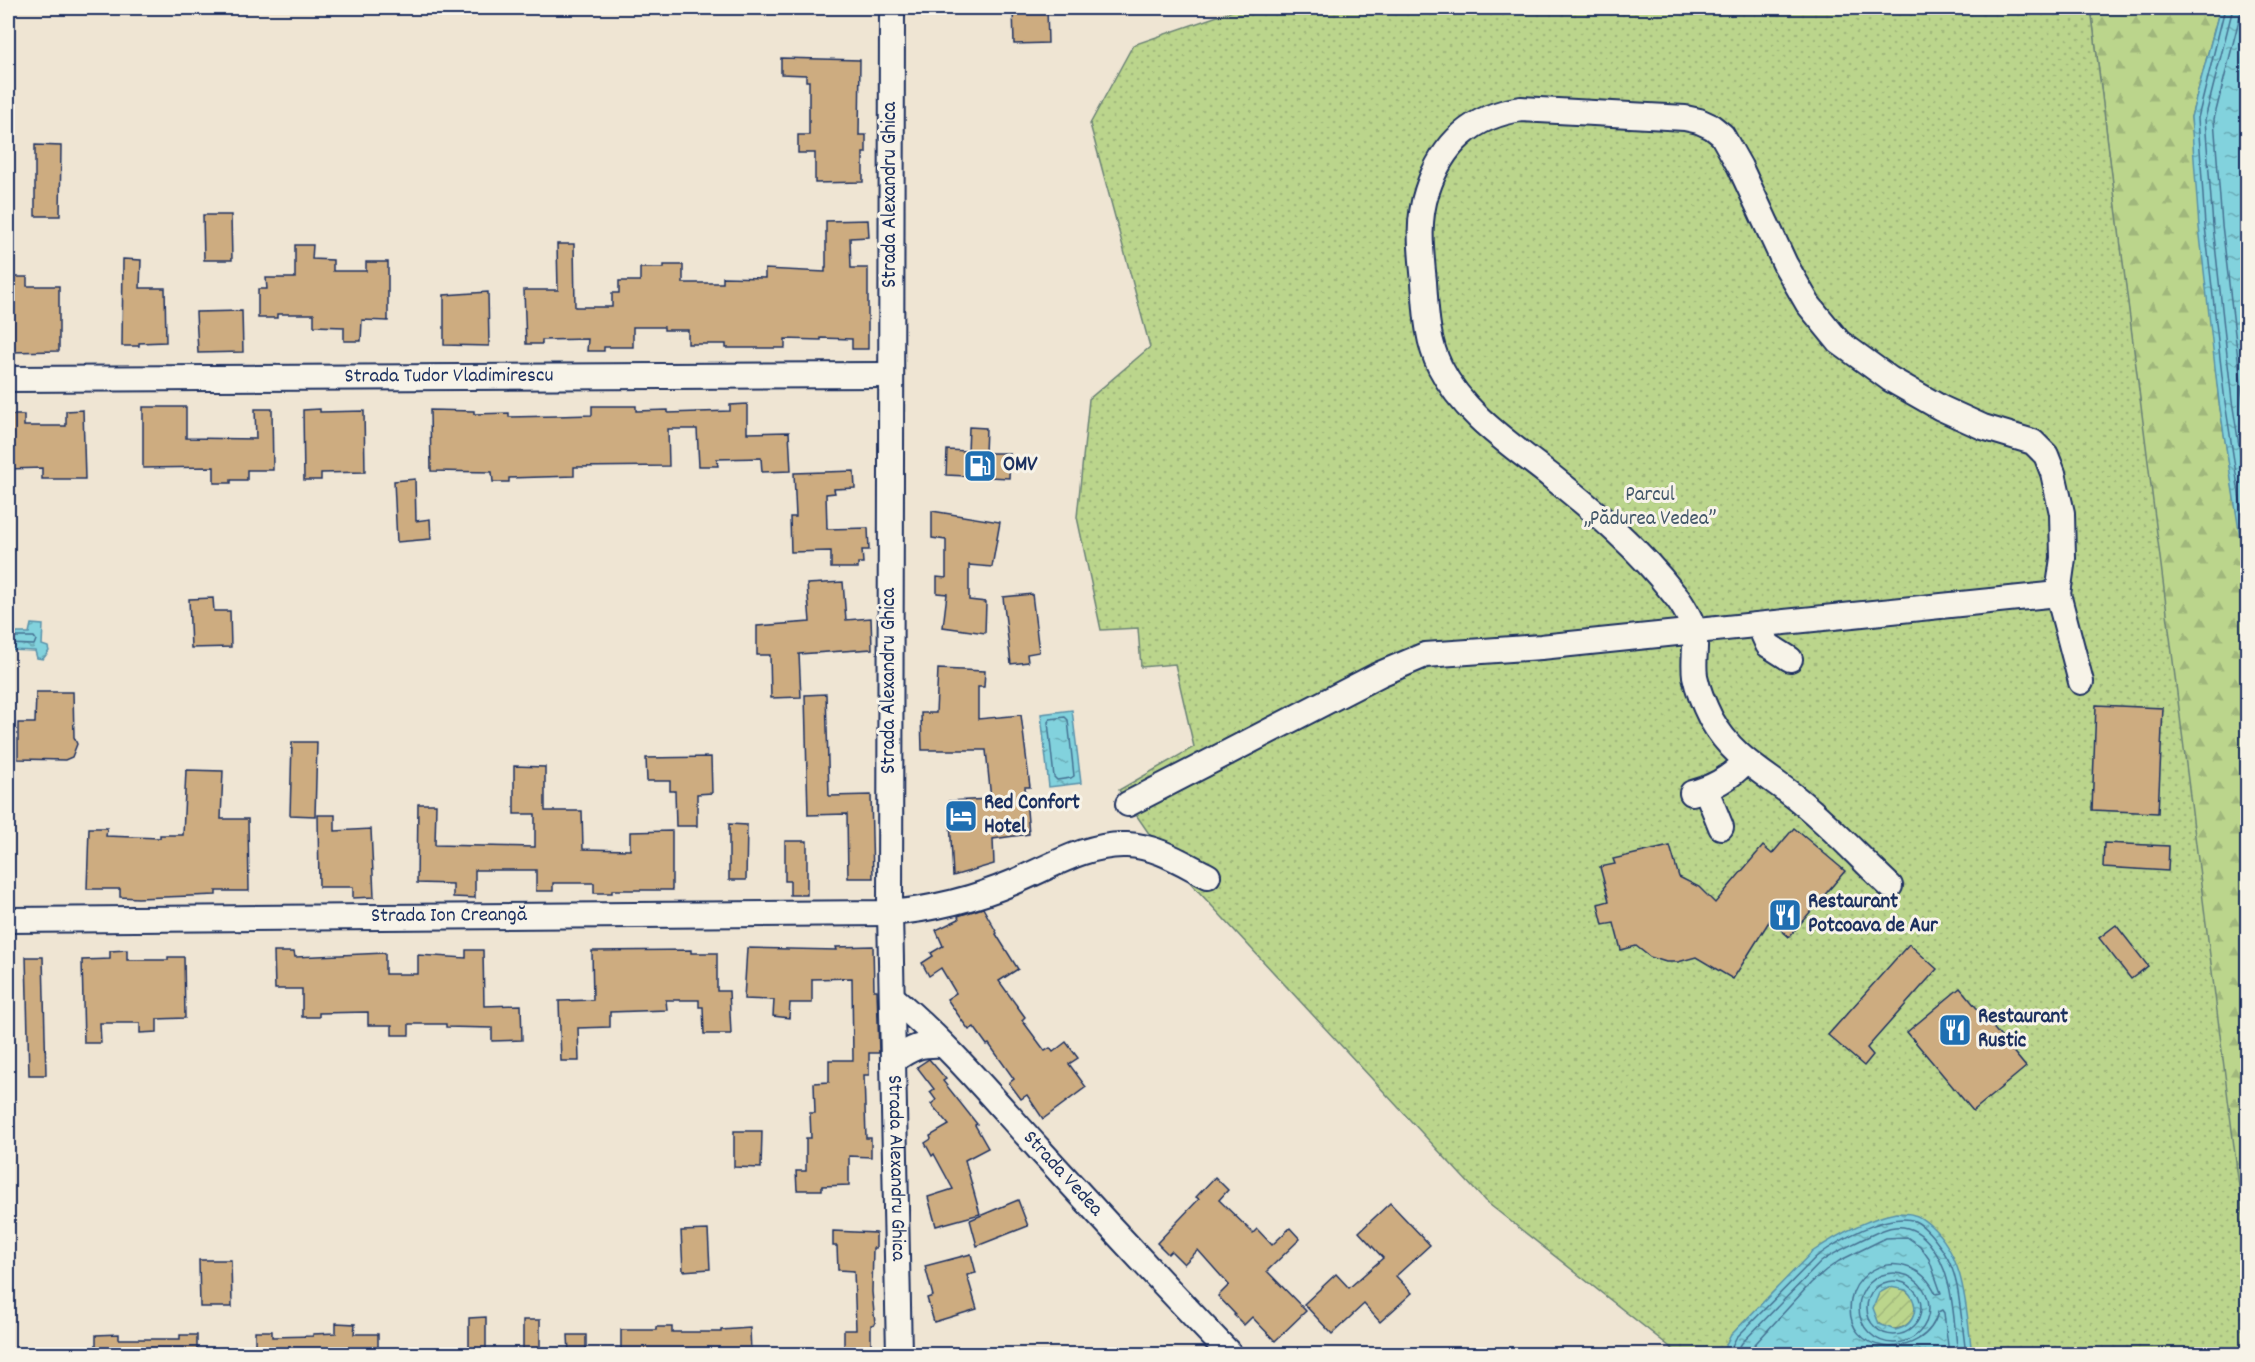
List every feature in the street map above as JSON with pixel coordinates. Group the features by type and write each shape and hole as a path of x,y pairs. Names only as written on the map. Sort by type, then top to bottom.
{"street":[{"name":"Strada Alexandru Ghica","path":"892,8 890,913 899,1354"},
{"path":"1890,886 1800,801 1745,762 1719,732 1701,698 1695,673 1695,631 1676,596 1637,551 1606,521 1500,438 1472,412 1452,388 1438,365 1428,329 1420,232 1422,207 1433,173 1446,151 1463,133 1482,120 1500,112 1521,110 1685,118 1706,124 1722,135 1740,167 1785,264 1808,304 1839,342 1890,379 1941,408 1983,428 2033,442 2046,455 2053,473 2062,513 2062,558 2058,594 2081,682"},
{"name":"Strada Tudor Vladimirescu","path":"8,379 891,375"},
{"path":"1128,804 1372,679 1425,655 1541,647 2058,594"},
{"path":"1759,625 1768,645 1790,660"},
{"path":"1721,827 1699,791 1734,774 1745,762"},
{"name":"Strada Ion Creangă","path":"8,920 890,913 925,909 966,899 1013,883 1089,851 1109,846 1133,845 1161,851 1208,876"},
{"name":"Strada Vedea","path":"892,997 943,1045 1133,1253 1230,1354"},
{"path":"893,1061 908,1050 924,1044 943,1045"}],"green space":[{"name":"Parcul „Pădurea Vedea”","path":"1241,8 2091,8 2247,1250 2247,1354 1679,1354 1485,1201 1161,851 1119,790 1194,747 1175,664 1141,667 1138,628 1101,630 1077,517 1089,399 1150,347 1090,124 1133,45"},
{"path":"2091,8 2220,8 2191,117 2219,402 2248,582 2247,1250 2243,1216 2025,847 2168,628"},
{"path":"1894,1287 1902,1288 1909,1293 1914,1300 1914,1316 1909,1323 1902,1328 1894,1329 1886,1328 1879,1323 1874,1316 1873,1308 1874,1300 1879,1293 1886,1288"}],"water":[{"path":"2220,8 2248,8 2247,582 2219,402 2199,227 2191,117"},
{"path":"31,624 43,625 42,645 48,647 49,651 43,659 37,658 35,651 8,650 8,633 29,633"},
{"path":"1072,710 1081,783 1049,787 1041,714"},
{"path":"1896,1213 1908,1213 1922,1219 1942,1238 1951,1252 1958,1268 1966,1302 1972,1354 1721,1354 1731,1335 1812,1252 1852,1228","holes":["1890,1287 1906,1290 1914,1302 1912,1319 1902,1328 1895,1330 1879,1324 1873,1308 1879,1293"]}],"building":[{"path":"1013,8 1047,8 1048,43 1014,44"},
{"path":"781,58 860,60 859,135 866,135 866,153 863,153 863,182 815,183 815,153 798,153 798,135 809,135 809,81 806,81 806,75 781,74"},
{"path":"35,145 61,146 60,216 35,216"},
{"path":"203,215 231,215 232,260 204,260"},
{"path":"868,220 869,237 850,238 851,268 868,268 868,349 852,349 852,339 821,338 821,340 785,339 785,348 726,348 726,344 688,344 688,330 664,330 664,327 633,327 633,347 604,347 604,351 587,351 588,339 542,340 542,344 526,344 524,290 558,290 557,244 574,244 575,307 612,307 612,293 619,293 619,281 640,281 640,268 683,265 683,283 723,283 723,277 765,278 765,269 825,272 826,221"},
{"path":"295,245 313,245 312,259 333,260 333,271 366,271 366,262 388,262 388,321 362,320 361,341 344,341 344,327 314,326 314,314 277,314 277,318 258,318 258,289 267,289 266,278 295,278"},
{"path":"123,259 141,260 140,288 165,288 166,342 122,346"},
{"path":"10,277 27,277 27,286 59,286 59,351 10,352"},
{"path":"488,292 489,346 444,345 444,295"},
{"path":"242,311 243,352 198,353 196,312"},
{"path":"747,404 747,433 789,432 791,471 762,472 761,458 717,459 718,466 699,466 697,429 668,429 669,466 574,467 574,476 509,478 509,482 493,482 492,472 431,471 430,410 474,411 474,414 509,413 509,417 592,415 592,406 636,406 636,411 668,410 668,413 730,411 730,405"},
{"path":"143,407 186,407 186,438 256,439 255,409 272,409 273,470 247,470 247,480 214,483 214,467 143,468"},
{"path":"320,409 320,412 364,411 365,472 321,473 321,480 304,480 303,410"},
{"path":"83,410 85,479 42,479 42,468 8,469 8,415 24,415 24,426 66,426 66,411"},
{"path":"969,427 986,428 985,453 1010,453 1009,478 946,475 947,450 968,451"},
{"path":"854,471 855,488 834,489 835,493 826,494 827,529 868,528 869,550 862,550 863,563 858,563 858,568 831,568 831,551 791,552 790,517 796,517 794,473"},
{"path":"415,479 416,521 430,519 431,539 397,542 394,481"},
{"path":"932,511 1000,522 992,567 969,565 969,600 986,602 985,633 943,627 947,594 937,593 937,577 946,578 946,540 932,538"},
{"path":"843,582 846,620 871,618 872,649 799,654 801,697 771,698 770,655 757,655 757,626 810,622 807,584"},
{"path":"1032,594 1039,652 1027,654 1028,662 1011,664 1003,597"},
{"path":"213,598 214,611 230,611 231,647 191,648 189,599"},
{"path":"938,669 985,671 984,687 978,687 978,719 1021,715 1030,787 1025,787 1029,834 993,839 994,864 953,876 949,801 991,799 986,750 922,750 921,713 936,713"},
{"path":"36,692 73,692 74,737 77,744 72,757 65,760 18,759 18,723 35,723"},
{"path":"826,694 829,796 871,795 873,878 848,878 847,814 808,815 805,695"},
{"path":"2096,705 2163,708 2158,813 2092,810"},
{"path":"292,742 317,742 315,816 290,815"},
{"path":"711,757 712,793 697,794 697,826 676,826 675,791 670,791 670,781 647,781 646,758"},
{"path":"514,766 545,767 545,811 582,811 583,849 630,850 630,832 672,831 672,890 612,890 612,893 594,893 594,883 553,883 553,891 536,891 536,870 475,870 475,898 453,897 453,884 417,883 418,804 436,804 435,845 535,847 535,814 514,814"},
{"path":"186,770 223,771 221,819 248,819 249,891 216,891 216,895 138,898 120,897 120,889 87,889 89,828 107,828 106,836 160,838 160,835 183,835"},
{"path":"318,815 335,815 335,831 371,829 374,897 353,898 353,887 319,887"},
{"path":"729,824 747,825 746,880 729,880"},
{"path":"1794,828 1845,871 1789,937 1770,920 1733,979 1696,957 1678,962 1666,962 1650,957 1636,946 1621,950 1614,923 1603,925 1598,904 1609,901 1600,867 1615,864 1613,859 1670,846 1679,877 1699,887 1715,903 1763,846 1772,854"},
{"path":"785,841 807,841 807,895 790,895 790,881 785,881"},
{"path":"2104,843 2169,846 2168,871 2103,867"},
{"path":"983,908 1018,969 999,981 1025,1017 1022,1020 1045,1051 1050,1048 1053,1052 1066,1042 1078,1058 1069,1064 1086,1087 1043,1119 1027,1095 1021,1099 1009,1083 1014,1079 989,1044 987,1045 974,1027 969,1030 947,999 956,993 941,968 929,976 922,963 933,956 931,953 943,946 936,930 959,919 958,916"},
{"path":"2116,925 2148,966 2131,979 2099,938"},
{"path":"1909,944 1937,969 1867,1048 1873,1055 1864,1066 1828,1035"},
{"path":"873,946 879,1053 869,1053 869,1075 864,1075 866,1138 871,1138 871,1157 849,1156 849,1185 822,1186 822,1190 797,1190 796,1171 806,1171 806,1138 811,1138 810,1113 815,1113 814,1083 829,1082 829,1060 853,1060 852,978 812,979 812,1003 790,1003 789,1018 773,1016 774,1000 744,999 747,948 837,950 836,947"},
{"path":"127,950 127,960 168,960 168,957 184,957 185,1018 157,1019 157,1032 140,1033 140,1023 100,1023 101,1043 84,1043 82,960 110,959 110,951"},
{"path":"466,950 483,950 484,1006 521,1005 522,1040 492,1041 492,1028 446,1027 446,1024 409,1024 409,1035 392,1035 392,1025 368,1025 368,1012 319,1013 319,1017 302,1017 302,989 275,989 274,952 294,952 295,957 385,953 385,974 418,974 418,955 466,958"},
{"path":"691,950 691,953 717,953 717,991 729,991 731,1034 704,1034 703,1007 699,1007 699,1000 666,1000 667,1010 610,1012 610,1027 578,1028 579,1061 561,1061 559,1001 593,1000 592,951"},
{"path":"26,957 43,957 46,1075 29,1075"},
{"path":"1960,988 2026,1067 1973,1111 1907,1032"},
{"path":"929,1059 946,1079 943,1081 977,1124 975,1125 988,1148 965,1160 980,1214 936,1226 928,1197 953,1189 934,1154 932,1156 925,1143 931,1139 930,1136 949,1125 931,1104 936,1100 930,1092 934,1089 917,1067"},
{"path":"734,1131 762,1131 761,1168 734,1167"},
{"path":"1215,1177 1228,1190 1219,1200 1253,1233 1257,1229 1272,1245 1290,1228 1300,1239 1267,1271 1306,1311 1275,1341 1252,1317 1244,1325 1234,1315 1218,1296 1229,1285 1198,1250 1184,1264 1171,1251 1168,1254 1157,1243 1199,1199 1196,1197"},
{"path":"1018,1200 1028,1226 977,1246 970,1220"},
{"path":"1390,1203 1430,1245 1396,1276 1412,1293 1380,1322 1364,1304 1332,1334 1304,1304 1336,1274 1349,1288 1383,1258 1359,1232"},
{"path":"708,1230 710,1269 683,1271 681,1231"},
{"path":"833,1231 876,1233 876,1248 873,1248 872,1292 875,1324 871,1325 871,1354 844,1354 844,1330 856,1330 854,1271 838,1270 837,1246 833,1246"},
{"path":"971,1254 976,1273 967,1275 977,1309 934,1322 927,1298 933,1296 925,1266"},
{"path":"199,1260 231,1260 232,1307 200,1307"},
{"path":"486,1317 486,1354 469,1354 469,1318"},
{"path":"523,1320 540,1320 540,1354 523,1354"},
{"path":"336,1323 355,1324 354,1334 378,1334 378,1354 255,1354 255,1331 272,1331 272,1337 313,1336 313,1334 336,1333"},
{"path":"656,1327 672,1327 672,1332 721,1332 721,1330 750,1328 751,1354 621,1354 621,1330 656,1330"},
{"path":"119,1334 119,1339 180,1339 180,1335 197,1335 197,1354 96,1354 96,1335"},
{"path":"568,1335 586,1335 586,1354 569,1354"}],"place":[{"name":"OMV","path":"980,466"},
{"name":"Red Confort Hotel","path":"961,816"},
{"name":"Restaurant Potcoava de Aur","path":"1785,915"},
{"name":"Restaurant Rustic","path":"1955,1030"}]}
